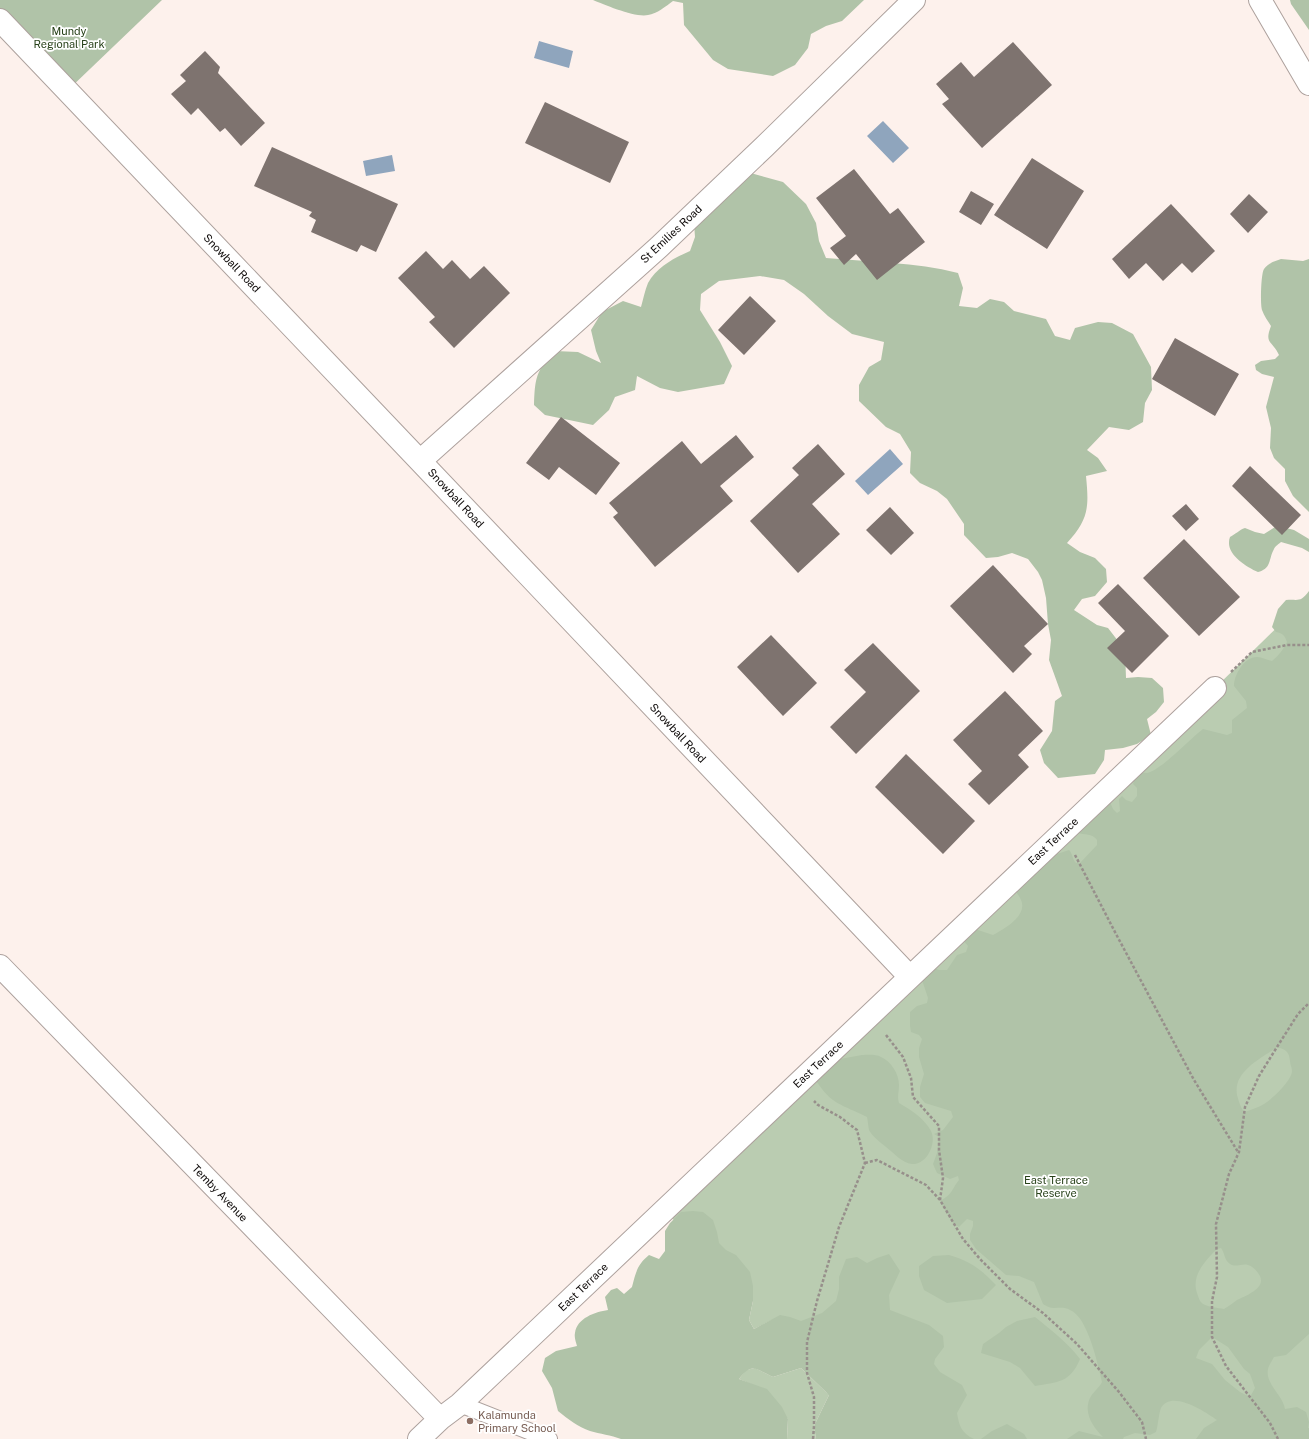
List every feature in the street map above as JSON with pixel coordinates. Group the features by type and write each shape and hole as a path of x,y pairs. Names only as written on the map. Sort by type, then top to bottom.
{"street":[{"name":"St Emilies Road","path":"420,460 659,247 764,147 914,0"},
{"path":"1260,0 1309,84"},
{"name":"Snowball Road","path":"0,20 420,460 910,978"},
{"name":"East Terrace","path":"419,1439 440,1419 460,1404 1215,688"},
{"name":"Temby Avenue","path":"0,966 440,1419"}],"lane":[{"path":"460,1404 549,1439"}],"path":[{"path":"1215,688 1252,652 1287,645 1309,645"},
{"path":"1064,831 1116,934 1194,1080 1238,1152"},
{"path":"1278,1439 1270,1423 1226,1366 1212,1337 1212,1301 1216,1278 1216,1224 1229,1174 1238,1152 1245,1107 1259,1076 1298,1014 1309,1003"},
{"path":"870,1015 902,1058 911,1078 913,1097 940,1126 939,1150 943,1178 940,1200"},
{"path":"797,1084 818,1105 840,1117 857,1130 865,1163 839,1226 817,1301 807,1342 807,1373 814,1398 813,1439"},
{"path":"865,1163 877,1160 926,1185 940,1200 964,1239 980,1259 1010,1289 1043,1313 1077,1344 1119,1392 1142,1422 1146,1439"}],"green space":[{"name":"Mundy Regional Park","path":"0,0 162,0 67,91 0,20"},
{"path":"593,0 864,0 842,21 826,26 811,34 808,48 795,65 773,76 728,69 713,60 684,25 683,3 673,1 655,13 648,15 636,15"},
{"path":"1290,0 1309,0 1309,30 1291,4"},
{"path":"747,172 783,182 806,204 816,223 819,241 826,258 909,264 958,273 963,288 959,306 977,308 990,299 1004,302 1014,311 1046,319 1055,336 1070,340 1075,328 1098,322 1112,323 1133,334 1151,367 1152,390 1145,403 1143,422 1129,430 1109,427 1087,450 1098,458 1107,471 1086,476 1086,512 1080,527 1067,543 1080,552 1095,558 1106,569 1107,582 1095,596 1082,599 1074,610 1097,625 1108,628 1125,650 1126,678 1152,678 1163,688 1164,702 1156,712 1147,719 1151,735 1137,744 1123,748 1105,750 1104,760 1095,774 1058,778 1044,763 1040,750 1052,731 1055,701 1062,696 1049,660 1051,640 1046,598 1042,580 1038,572 1028,559 1012,553 998,557 986,558 964,535 964,524 947,499 937,491 920,483 910,473 911,452 900,434 886,427 859,401 859,385 869,367 881,360 884,342 852,334 828,316 804,294 784,280 760,276 719,281 701,294 700,310 720,342 732,366 724,384 678,392 660,388 637,376 635,390 615,397 609,410 593,425 545,415 534,405 536,381 540,369 555,351 578,352 601,363 596,351 591,330 602,312 623,301 641,307 648,283 656,272 672,260 690,251 695,237 694,223"},
{"path":"1281,259 1303,261 1309,259 1309,512 1293,496 1285,481 1285,469 1274,458 1270,448 1271,428 1266,407 1274,377 1262,374 1256,370 1255,365 1261,361 1275,359 1279,355 1270,342 1268,336 1271,326 1261,307 1261,295 1264,269 1274,261"},
{"path":"1275,527 1294,530 1309,539 1309,552 1302,548 1281,542 1276,546 1272,553 1268,566 1258,572 1242,563 1233,554 1229,543 1230,537 1239,531 1245,528 1264,534"},
{"name":"East Terrace Reserve","path":"1309,591 1309,1334 1286,1355 1274,1357 1268,1368 1268,1374 1269,1380 1284,1404 1285,1409 1297,1407 1306,1412 1309,1422 1309,1439 1196,1439 1204,1428 1217,1420 1189,1404 1180,1401 1172,1401 1166,1403 1161,1408 1156,1432 1150,1435 1135,1433 1124,1437 1123,1439 1067,1439 1079,1431 1103,1437 1096,1429 1088,1414 1088,1404 1090,1398 1102,1382 1087,1331 1076,1314 1070,1310 1066,1308 1051,1308 1043,1304 1034,1282 1019,1276 1006,1275 976,1249 970,1240 973,1221 967,1219 959,1227 953,1223 940,1201 950,1194 959,1180 958,1176 950,1179 937,1173 933,1164 937,1153 939,1137 934,1134 943,1130 953,1117 951,1111 925,1103 920,1097 920,1087 924,1074 919,1057 919,1048 922,1039 919,1035 911,1032 910,1012 917,1006 927,1003 928,998 922,980 924,964 939,970 947,970 957,955 966,952 968,946 963,940 975,929 993,935 1014,921 1021,911 1022,906 1015,885 1054,855 1069,850 1076,863 1080,863 1097,845 1097,840 1091,835 1077,833 1110,802 1113,809 1117,813 1120,811 1119,799 1122,796 1126,800 1132,802 1137,796 1137,788 1133,784 1137,772 1147,773 1153,771 1203,729 1227,735 1232,733 1232,720 1247,708 1246,701 1234,686 1238,672 1244,663 1252,658 1259,657 1272,661 1279,654 1287,642 1283,635 1276,632 1272,627 1278,609 1286,600 1299,600","holes":["1277,1047 1285,1050 1289,1055 1292,1071 1289,1079 1267,1102 1244,1112 1237,1095 1239,1079 1250,1066","1219,1248 1221,1248 1230,1264 1234,1266 1246,1265 1252,1267 1261,1278 1261,1282 1255,1290 1224,1309 1203,1304 1199,1299 1196,1288 1198,1272 1204,1263","1212,1337 1228,1347 1244,1369 1250,1374 1255,1388 1250,1397 1240,1392 1225,1380 1212,1364 1196,1358 1199,1350"]},
{"name":"East Terrace Reserve","path":"1309,596 1309,1439 862,1439 772,1320 754,1329 749,1320 753,1301 664,1210 1215,688"},
{"path":"862,1055 879,1056 891,1065 896,1072 899,1081 899,1103 921,1118 931,1131 933,1136 932,1147 922,1161 912,1164 905,1162 898,1157 870,1132 867,1117 832,1099 821,1088 815,1079 829,1063 840,1059"},
{"path":"681,1212 703,1212 713,1220 719,1243 726,1250 736,1255 750,1272 753,1286 753,1301 749,1320 754,1329 780,1315 801,1321 822,1313 836,1301 839,1289 839,1277 846,1259 857,1257 867,1263 889,1254 900,1271 889,1295 890,1310 929,1325 943,1336 944,1347 935,1359 934,1364 940,1372 962,1385 967,1395 957,1413 963,1431 974,1439 816,1439 814,1426 829,1395 801,1368 773,1377 758,1370 751,1369 744,1373 739,1379 767,1389 782,1407 788,1419 787,1439 621,1439 586,1429 558,1411 552,1388 542,1371 545,1358 556,1351 577,1346 575,1335 576,1328 579,1323 592,1314 608,1310 605,1297 611,1290 617,1288 624,1294 632,1287 642,1262 649,1255 659,1259 665,1251 665,1231 670,1223"},
{"path":"949,1255 964,1260 975,1266 996,1285 982,1299 947,1303 924,1290 919,1276 919,1266 933,1256"},
{"path":"1035,1317 1064,1342 1080,1359 1072,1373 1062,1380 1035,1386 1020,1368 1010,1362 981,1353 983,1344 1006,1327 1017,1321"},
{"path":"755,1368 773,1377 801,1368 829,1395 814,1426 816,1439 787,1439 788,1419 751,1384 739,1379 746,1370"},
{"path":"1007,1424 1024,1434 1027,1439 981,1439 992,1431"}],"water":[{"path":"539,41 573,51 569,68 534,58"},
{"path":"883,121 909,148 893,163 867,136"},
{"path":"392,155 395,171 366,176 363,161"},
{"path":"890,449 903,464 868,495 855,481"}],"building":[{"path":"1013,42 1052,85 982,148 942,104 949,99 936,84 961,62 974,77"},
{"path":"205,51 220,67 218,73 265,123 241,146 225,128 220,132 198,108 191,115 171,94 186,81 180,75"},
{"path":"545,102 629,142 610,183 525,143"},
{"path":"272,147 398,204 376,252 361,245 357,252 311,232 316,220 309,216 312,212 254,186"},
{"path":"1032,158 1084,191 1047,249 994,215"},
{"path":"854,169 890,214 898,208 925,242 877,280 856,254 844,265 830,248 846,236 816,198"},
{"path":"971,191 994,204 981,225 959,212"},
{"path":"1249,194 1268,212 1248,233 1230,214"},
{"path":"1171,204 1215,251 1192,273 1182,263 1163,281 1146,263 1129,279 1112,259"},
{"path":"426,251 443,269 452,260 470,279 484,266 510,293 454,348 429,322 435,317 398,278"},
{"path":"750,296 776,321 744,355 718,330"},
{"path":"1175,338 1239,374 1215,416 1152,379"},
{"path":"561,417 620,463 596,495 559,467 549,480 526,463"},
{"path":"736,435 754,457 720,486 733,501 655,567 613,517 618,513 609,503 682,441 701,464"},
{"path":"818,444 845,474 812,504 840,534 798,573 750,521 799,475 792,468"},
{"path":"1250,466 1301,515 1282,535 1232,486"},
{"path":"1186,504 1199,519 1186,531 1172,516"},
{"path":"890,507 914,533 891,555 866,530"},
{"path":"1184,539 1240,597 1199,636 1143,578"},
{"path":"993,565 1048,624 1024,646 1032,654 1013,673 950,606"},
{"path":"1118,584 1169,636 1132,673 1107,648 1125,631 1098,603"},
{"path":"771,635 817,683 783,716 737,667"},
{"path":"873,643 920,691 856,754 830,727 866,692 844,670"},
{"path":"1005,691 1043,731 1018,755 1029,767 989,805 968,784 982,771 953,740"},
{"path":"906,754 975,821 943,854 875,787"}],"place":[{"name":"Kalamunda Primary School","path":"470,1421"}]}
